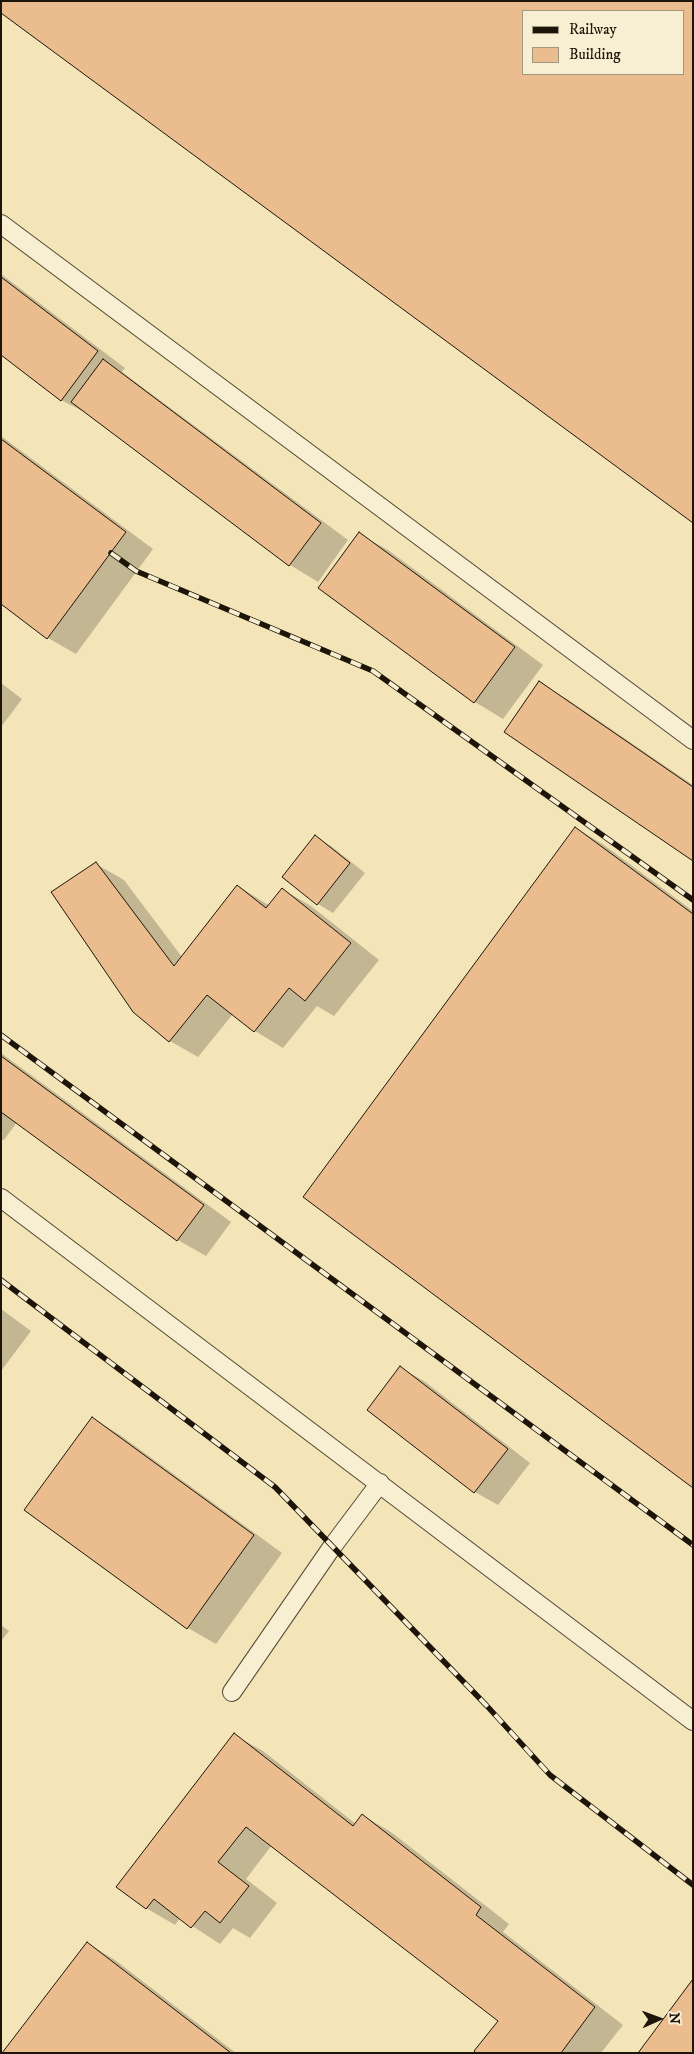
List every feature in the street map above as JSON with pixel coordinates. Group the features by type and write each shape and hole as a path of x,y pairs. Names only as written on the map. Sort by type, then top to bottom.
{"lane":[{"path":"1,224 693,740"},
{"path":"1,1198 693,1721"},
{"path":"232,1692 332,1547 380,1483"}],"building":[{"path":"1,1 693,1 693,523 1,13"},
{"path":"1,277 98,351 61,401 1,355"},
{"path":"103,359 321,523 289,566 71,402"},
{"path":"1,439 126,532 47,639 1,604"},
{"path":"359,532 515,647 474,703 318,588"},
{"path":"539,681 693,787 693,861 504,732"},
{"path":"575,827 693,914 693,1488 303,1197"},
{"path":"315,835 350,863 317,905 282,877"},
{"path":"96,862 174,966 237,885 266,908 282,888 351,943 305,1001 289,988 254,1032 207,995 169,1042 133,1012 51,892"},
{"path":"1,1056 204,1205 177,1241 1,1112"},
{"path":"400,1366 508,1449 474,1493 367,1410"},
{"path":"92,1417 254,1535 187,1629 24,1510"},
{"path":"234,1733 353,1826 362,1814 481,1907 476,1915 595,2007 561,2053 476,2053 474,2051 498,2021 246,1827 218,1862 249,1886 220,1923 205,1911 191,1928 154,1899 146,1909 116,1887"},
{"path":"87,1942 231,2053 2,2053"},
{"path":"693,1979 693,2053 638,2053"}],"railway":[{"path":"111,553 136,571 373,671 693,900"},
{"path":"1,1035 693,1545"},
{"path":"1,1280 275,1487 487,1706 550,1775 693,1885"}]}
